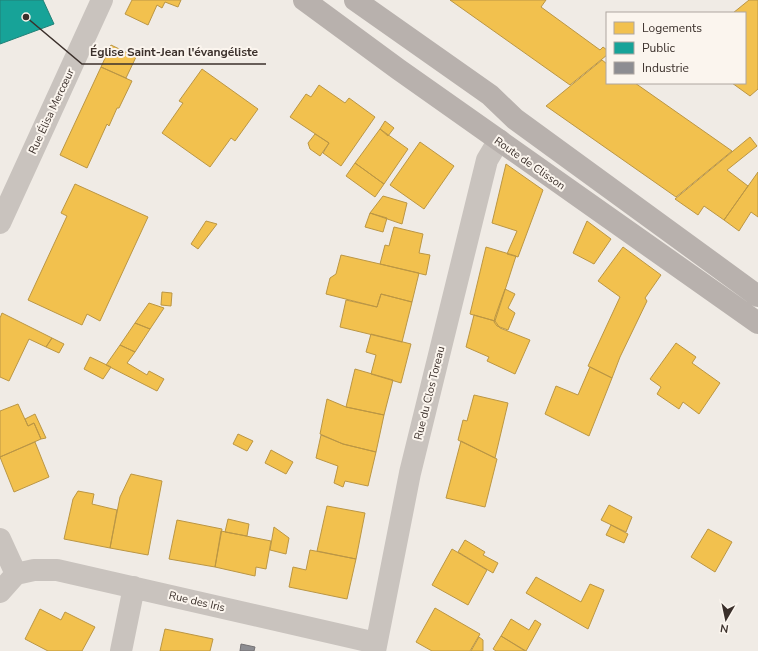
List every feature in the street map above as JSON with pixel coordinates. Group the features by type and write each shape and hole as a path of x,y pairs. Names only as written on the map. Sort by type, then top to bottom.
{"main road":[{"name":"Route de Clisson","path":"304,0 758,323"},
{"path":"355,0 490,95 515,119 758,296"},
{"path":"499,140 515,119"}],"street":[{"name":"Rue Élisa Mercœur","path":"0,223 102,0"},
{"name":"Rue du Clos Toreau","path":"376,647 410,473 487,160 499,140"},
{"path":"0,539 16,574 0,592"},
{"name":"Rue des Iris","path":"16,574 34,570 57,570 134,587 376,647"},
{"path":"121,651 134,587"}],"building: Logements":[{"path":"132,0 181,0 178,7 165,2 162,8 157,5 148,25 125,14"},
{"path":"450,0 546,0 541,7 600,50 603,47 606,49 606,56 570,85"},
{"path":"749,0 758,0 758,89 750,96 733,84 746,84 746,12 734,12"},
{"path":"111,45 136,57 126,78 101,67"},
{"path":"602,60 606,63 606,84 636,84 732,151 676,197 546,106"},
{"path":"101,67 132,81 109,126 107,124 87,168 60,155"},
{"path":"202,69 258,109 235,141 231,138 210,167 162,133 183,103 179,101"},
{"path":"319,85 345,103 349,98 375,117 341,166 323,153 329,143 290,117 306,94 311,97"},
{"path":"385,121 394,128 388,136 380,129"},
{"path":"380,129 408,149 384,184 355,163"},
{"path":"315,134 329,143 320,156 310,149 308,143"},
{"path":"750,137 757,146 727,170 748,186 724,220 704,206 698,215 675,199"},
{"path":"420,142 454,166 424,209 390,185"},
{"path":"355,163 384,184 375,197 346,176"},
{"path":"506,164 543,190 518,257 507,254 517,231 492,223"},
{"path":"758,172 758,217 751,212 739,231 724,220"},
{"path":"75,184 148,217 100,321 87,314 82,325 28,300 67,216 61,213"},
{"path":"383,196 407,203 402,224 370,213"},
{"path":"370,213 387,218 383,232 365,227"},
{"path":"206,221 217,224 198,249 191,244"},
{"path":"587,221 611,239 594,264 573,253"},
{"path":"394,227 423,234 419,253 430,255 426,275 380,264 385,245 389,246"},
{"path":"486,247 516,256 495,321 470,314"},
{"path":"623,247 661,275 645,298 647,301 620,357 612,378 588,366 620,297 598,281"},
{"path":"341,255 419,273 412,302 381,294 377,307 326,294 330,278 336,274"},
{"path":"505,289 515,294 508,308 515,313 508,330 497,326 494,322"},
{"path":"162,292 172,293 171,306 161,305"},
{"path":"381,294 412,302 402,342 340,327 346,300 377,307"},
{"path":"149,303 164,308 150,329 135,323"},
{"path":"2,313 52,338 46,347 29,339 9,381 0,377 0,318"},
{"path":"474,315 495,321 500,328 530,340 515,374 487,361 489,357 466,347"},
{"path":"135,323 150,329 135,352 120,345"},
{"path":"371,334 411,344 401,383 371,374 376,355 366,352"},
{"path":"52,338 64,344 59,353 46,347"},
{"path":"676,343 696,357 692,363 720,383 699,414 683,402 679,409 657,394 661,387 650,379"},
{"path":"120,345 135,352 127,363 147,375 149,371 164,379 157,391 106,365"},
{"path":"90,357 111,367 103,379 84,369"},
{"path":"590,367 612,378 589,436 545,414 556,386 578,395"},
{"path":"355,369 393,380 384,415 346,407"},
{"path":"474,395 508,403 495,458 458,440 463,420 467,421"},
{"path":"327,399 346,407 384,415 376,452 343,444 320,434"},
{"path":"18,404 28,426 34,423 41,439 0,457 0,411"},
{"path":"35,414 46,438 41,439 34,423 28,426 25,419"},
{"path":"238,434 253,441 247,451 233,444"},
{"path":"321,435 343,444 376,452 368,486 345,481 343,487 334,483 338,466 316,458"},
{"path":"461,441 497,459 485,507 446,498"},
{"path":"35,442 49,477 14,492 0,457"},
{"path":"271,450 293,462 286,474 265,463"},
{"path":"131,474 162,481 148,555 110,548 120,497"},
{"path":"78,491 94,494 92,504 117,510 110,548 64,539 73,499"},
{"path":"609,505 632,517 626,532 601,520"},
{"path":"327,506 365,513 356,559 317,551"},
{"path":"228,519 249,524 247,536 225,532"},
{"path":"177,520 222,529 215,567 169,559"},
{"path":"611,525 628,534 624,543 606,535"},
{"path":"274,527 289,538 286,554 270,550"},
{"path":"708,529 732,542 715,572 691,557"},
{"path":"221,531 271,541 266,569 256,567 255,576 215,567"},
{"path":"465,540 485,552 483,555 498,563 493,573 458,552"},
{"path":"452,549 487,570 468,605 432,585"},
{"path":"310,550 356,559 347,599 289,587 293,567 306,570"},
{"path":"536,577 581,602 590,584 604,590 588,629 526,593"},
{"path":"435,608 480,634 470,651 432,651 416,642"},
{"path":"40,609 61,620 65,612 95,627 82,651 48,651 25,639"},
{"path":"511,619 529,630 535,620 541,624 526,651 501,636"},
{"path":"165,629 213,639 210,651 160,651"},
{"path":"501,636 525,651 496,651 493,649"},
{"path":"479,637 483,640 483,651 471,651"}],"building: Public":[{"path":"0,0 43,0 54,24 0,44"}],"building: Industrie":[{"path":"241,644 255,647 254,651 240,651"}],"place":[{"name":"Église Saint-Jean l'évangéliste","path":"26,17"}]}
